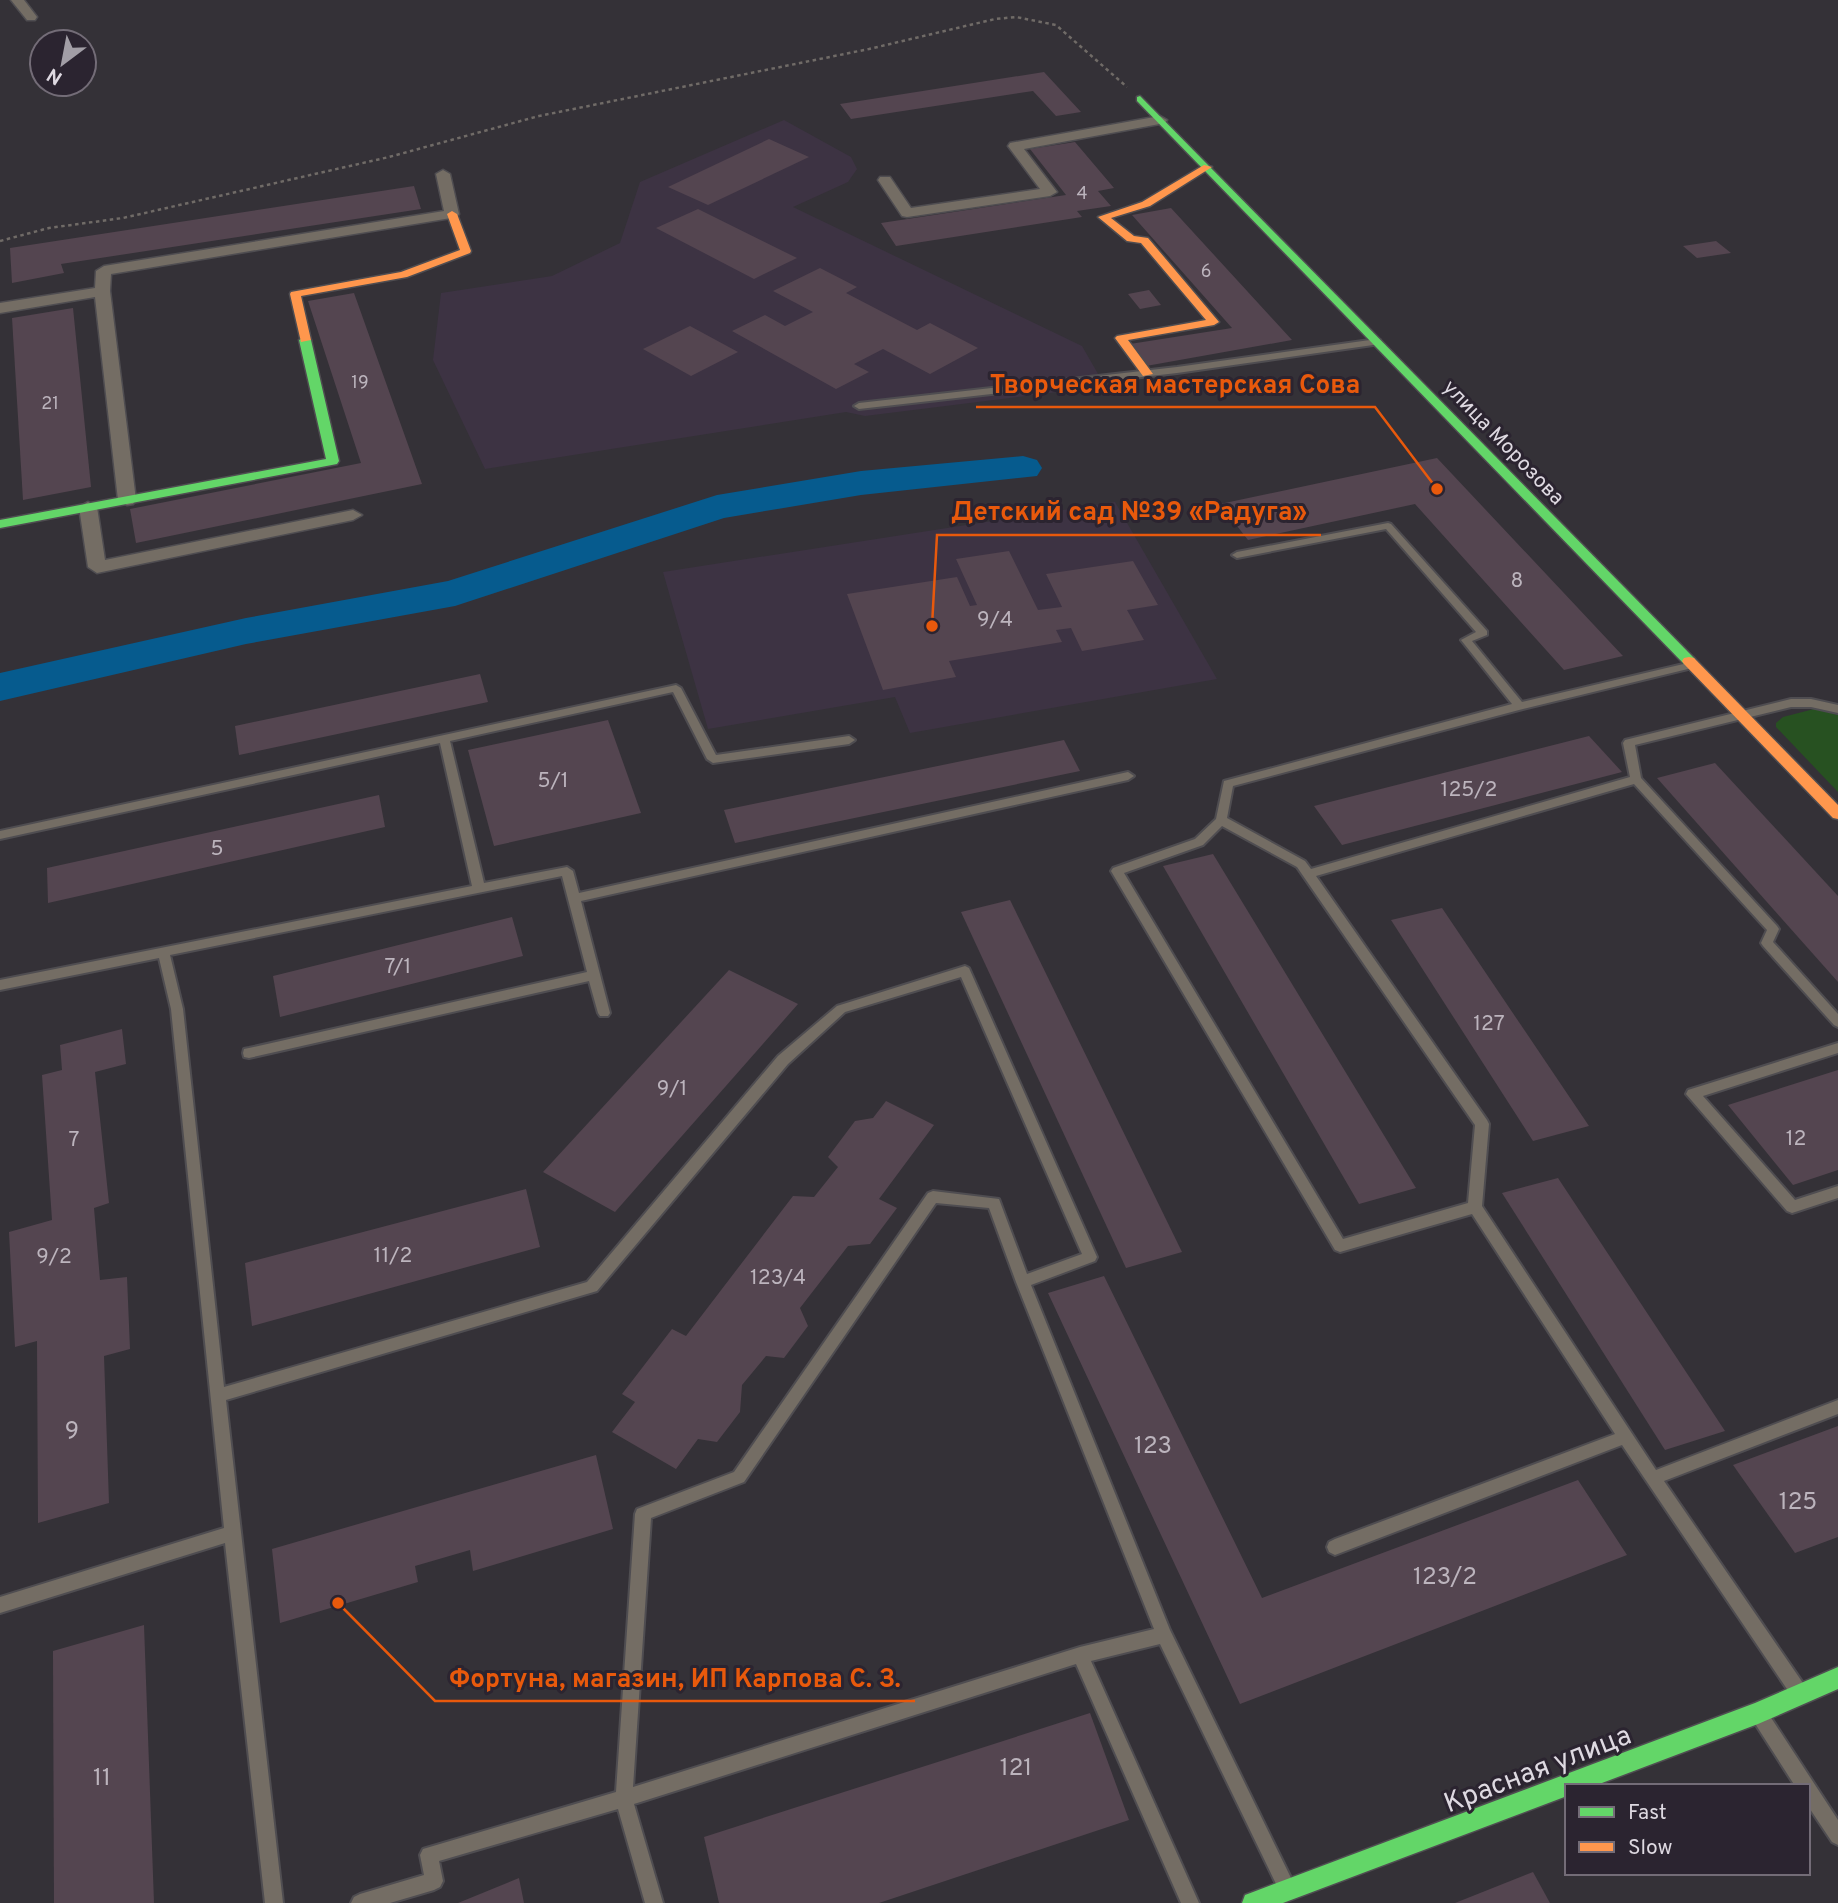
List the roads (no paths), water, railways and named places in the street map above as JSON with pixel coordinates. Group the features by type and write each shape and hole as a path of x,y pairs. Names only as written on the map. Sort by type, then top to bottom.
{"street":[{"path":"17,0 31,17"},
{"name":"улица Морозова","path":"1140,99 1838,814"},
{"path":"885,180 907,212 1050,192 1015,146 1160,120"},
{"path":"1147,374 1121,338 1214,322 1144,240 1130,239 1103,217 1146,204 1207,167"},
{"path":"0,524 333,461 295,294 402,275 466,251 452,214 443,174"},
{"path":"127,500 102,291 104,271 452,214"},
{"path":"0,308 102,291"},
{"path":"88,507 96,567 353,515"},
{"name":"Красная улица","path":"1570,1784 1758,1713 1838,1678"},
{"name":"Красная улица","path":"1253,1903 1565,1786"}],"lane":[{"path":"859,405 1147,374 1377,342"},
{"path":"1237,555 1388,526 1483,633 1466,640 1519,706"},
{"path":"1475,1207 1340,1246 1117,871 1199,842 1221,820 1228,784 1519,706 1692,665"},
{"path":"0,835 676,688 713,759 849,740"},
{"path":"1838,709 1797,702 1629,743 1636,779 1773,929 1767,943 1838,1022"},
{"path":"444,738 479,888"},
{"path":"574,898 1128,776"},
{"path":"1308,874 1636,779"},
{"path":"1221,820 1301,864 1482,1124 1475,1207 1625,1437 1801,1694"},
{"path":"0,985 567,872 604,1013"},
{"path":"164,954 177,1009 274,1903"},
{"path":"218,1396 592,1287 783,1060 841,1009 965,971 1090,1256 1023,1282"},
{"path":"249,1053 594,975"},
{"path":"1838,1048 1693,1094 1792,1207 1838,1192"},
{"path":"654,1903 624,1798 643,1514 739,1477 933,1197 994,1203 1164,1635 1289,1890"},
{"path":"1653,1478 1838,1407"},
{"path":"1335,1548 1625,1437"},
{"path":"0,1605 232,1533"},
{"path":"360,1903 434,1881 429,1855 624,1798 1080,1655 1164,1635"},
{"path":"1080,1655 1190,1903"},
{"path":"1758,1713 1804,1784"},
{"path":"1810,1793 1838,1836"}],"waterway":[{"path":"0,687 246,631 455,593 717,507 861,483 1023,468"}],"place":[{"name":"Творческая мастерская Сова","path":"1437,489"},
{"name":"Детский сад №39 «Радуга»","path":"932,626"},
{"name":"Фортуна, магазин, ИП Карпова С. З.","path":"338,1603"}]}
